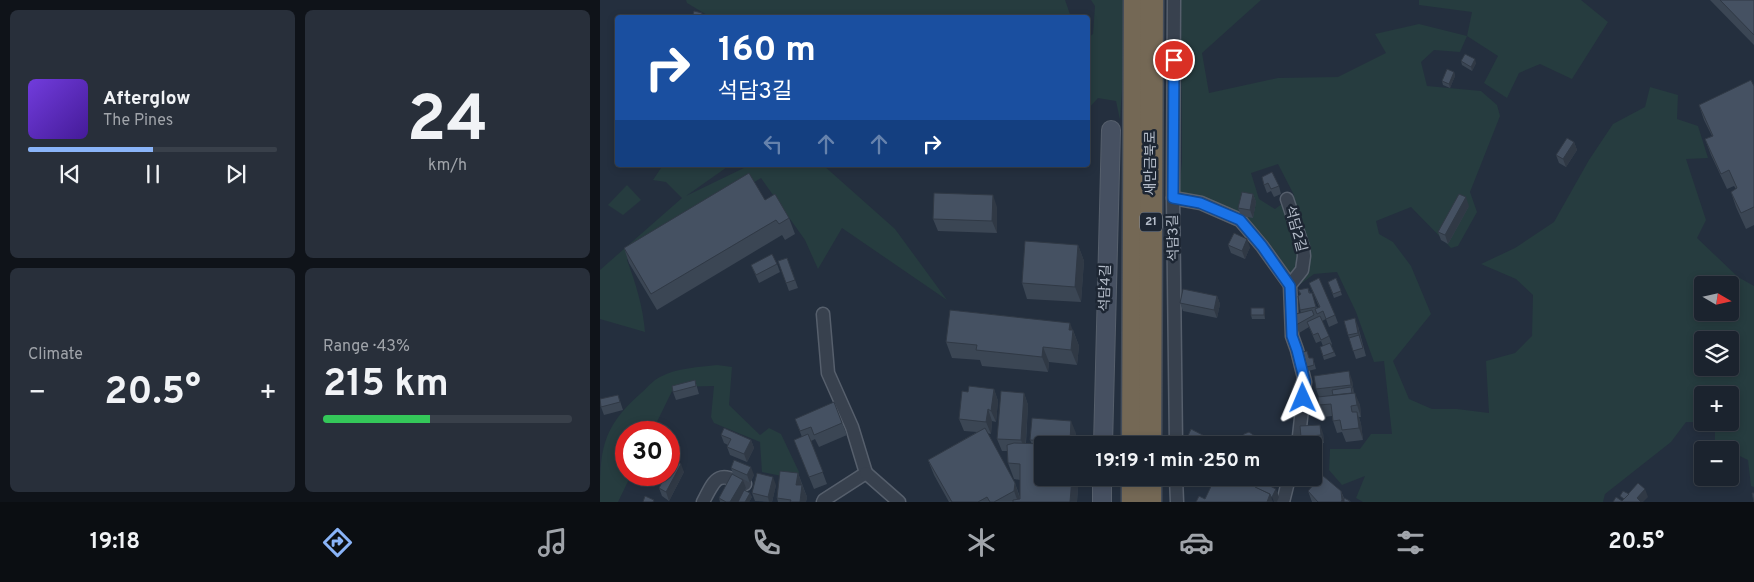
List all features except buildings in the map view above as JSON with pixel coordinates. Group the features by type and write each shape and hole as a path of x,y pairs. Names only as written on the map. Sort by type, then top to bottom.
{"highway":[{"name":"새만금북로","path":"1133,436 1134,0"},
{"name":"새만금북로","path":"1150,436 1152,0"},
{"path":"1133,486 1133,502"},
{"path":"1150,486 1150,502"}],"street":[{"name":"석담3길","path":"1174,0 1173,198 1176,436"},
{"name":"석담4길","path":"1103,436 1111,130"},
{"name":"석담2길","path":"1173,198 1200,203 1240,220 1262,246 1290,286 1302,270 1304,256 1303,247 1287,199"},
{"path":"1290,286 1292,336 1305,382 1299,436"},
{"path":"822,314 828,372 852,427 866,473 899,502"},
{"path":"823,502 866,473"},
{"path":"703,502 713,482 721,477 728,476 745,484"},
{"path":"1102,486 1102,502"},
{"path":"1176,486 1177,502"},
{"path":"1283,502 1287,486"}],"green space":[{"path":"686,0 1065,0 1070,15 707,15 687,3"},
{"path":"1091,0 1126,0 1127,14 1120,120 1116,101 1098,98 1090,107 1090,36 1093,34 1095,6"},
{"path":"1181,0 1261,0 1202,53 1209,93 1278,78 1338,77 1386,53 1375,34 1419,24 1467,36 1460,52 1434,50 1421,62 1427,86 1481,91 1497,105 1500,116 1470,192 1477,212 1458,246 1451,248 1411,207 1376,221 1379,234 1393,242 1411,266 1431,314 1393,361 1409,399 1432,409 1457,409 1489,413 1486,361 1515,353 1532,336 1533,295 1516,279 1481,264 1515,248 1554,222 1589,160 1613,124 1645,107 1650,87 1678,95 1677,119 1698,126 1708,158 1686,159 1706,220 1697,238 1737,276 1694,276 1694,321 1739,321 1739,278 1754,286 1754,487 1751,486 1748,460 1739,456 1739,441 1715,441 1715,431 1739,431 1739,386 1694,386 1694,422 1686,422 1671,442 1605,494 1603,502 1363,502 1356,498 1365,476 1342,485 1329,470 1330,449 1360,449 1371,434 1392,434 1384,361 1374,362 1356,312 1337,272 1314,274 1295,288 1285,266 1269,243 1241,214 1212,202 1179,193 1182,162","holes":["1278,164 1294,195 1275,209 1259,199 1251,173"]},
{"path":"1419,0 1581,0 1608,22 1572,79 1540,64 1519,73 1507,98 1484,83 1498,56 1467,36 1472,12 1419,5"},
{"path":"662,167 727,167 686,196 746,167 825,167 895,229 947,300 842,228 818,269 805,240 761,178 627,260 639,296 645,332 600,319 600,270 682,198 666,182 653,180"},
{"path":"627,185 641,200 623,215 608,205"},
{"path":"717,365 732,367 729,405 760,435 769,428 781,434 799,472 797,479 762,472 760,442 714,423 711,417 714,386 674,387 657,421 616,421 627,407 655,380 666,374 688,368"},
{"path":"615,422 615,486 626,486 618,502 600,502 602,456 610,431"}],"route":[{"path":"1174,60 1173,198 1200,203 1240,220 1262,246 1290,286 1292,336 1305,382 1303,398"}]}
